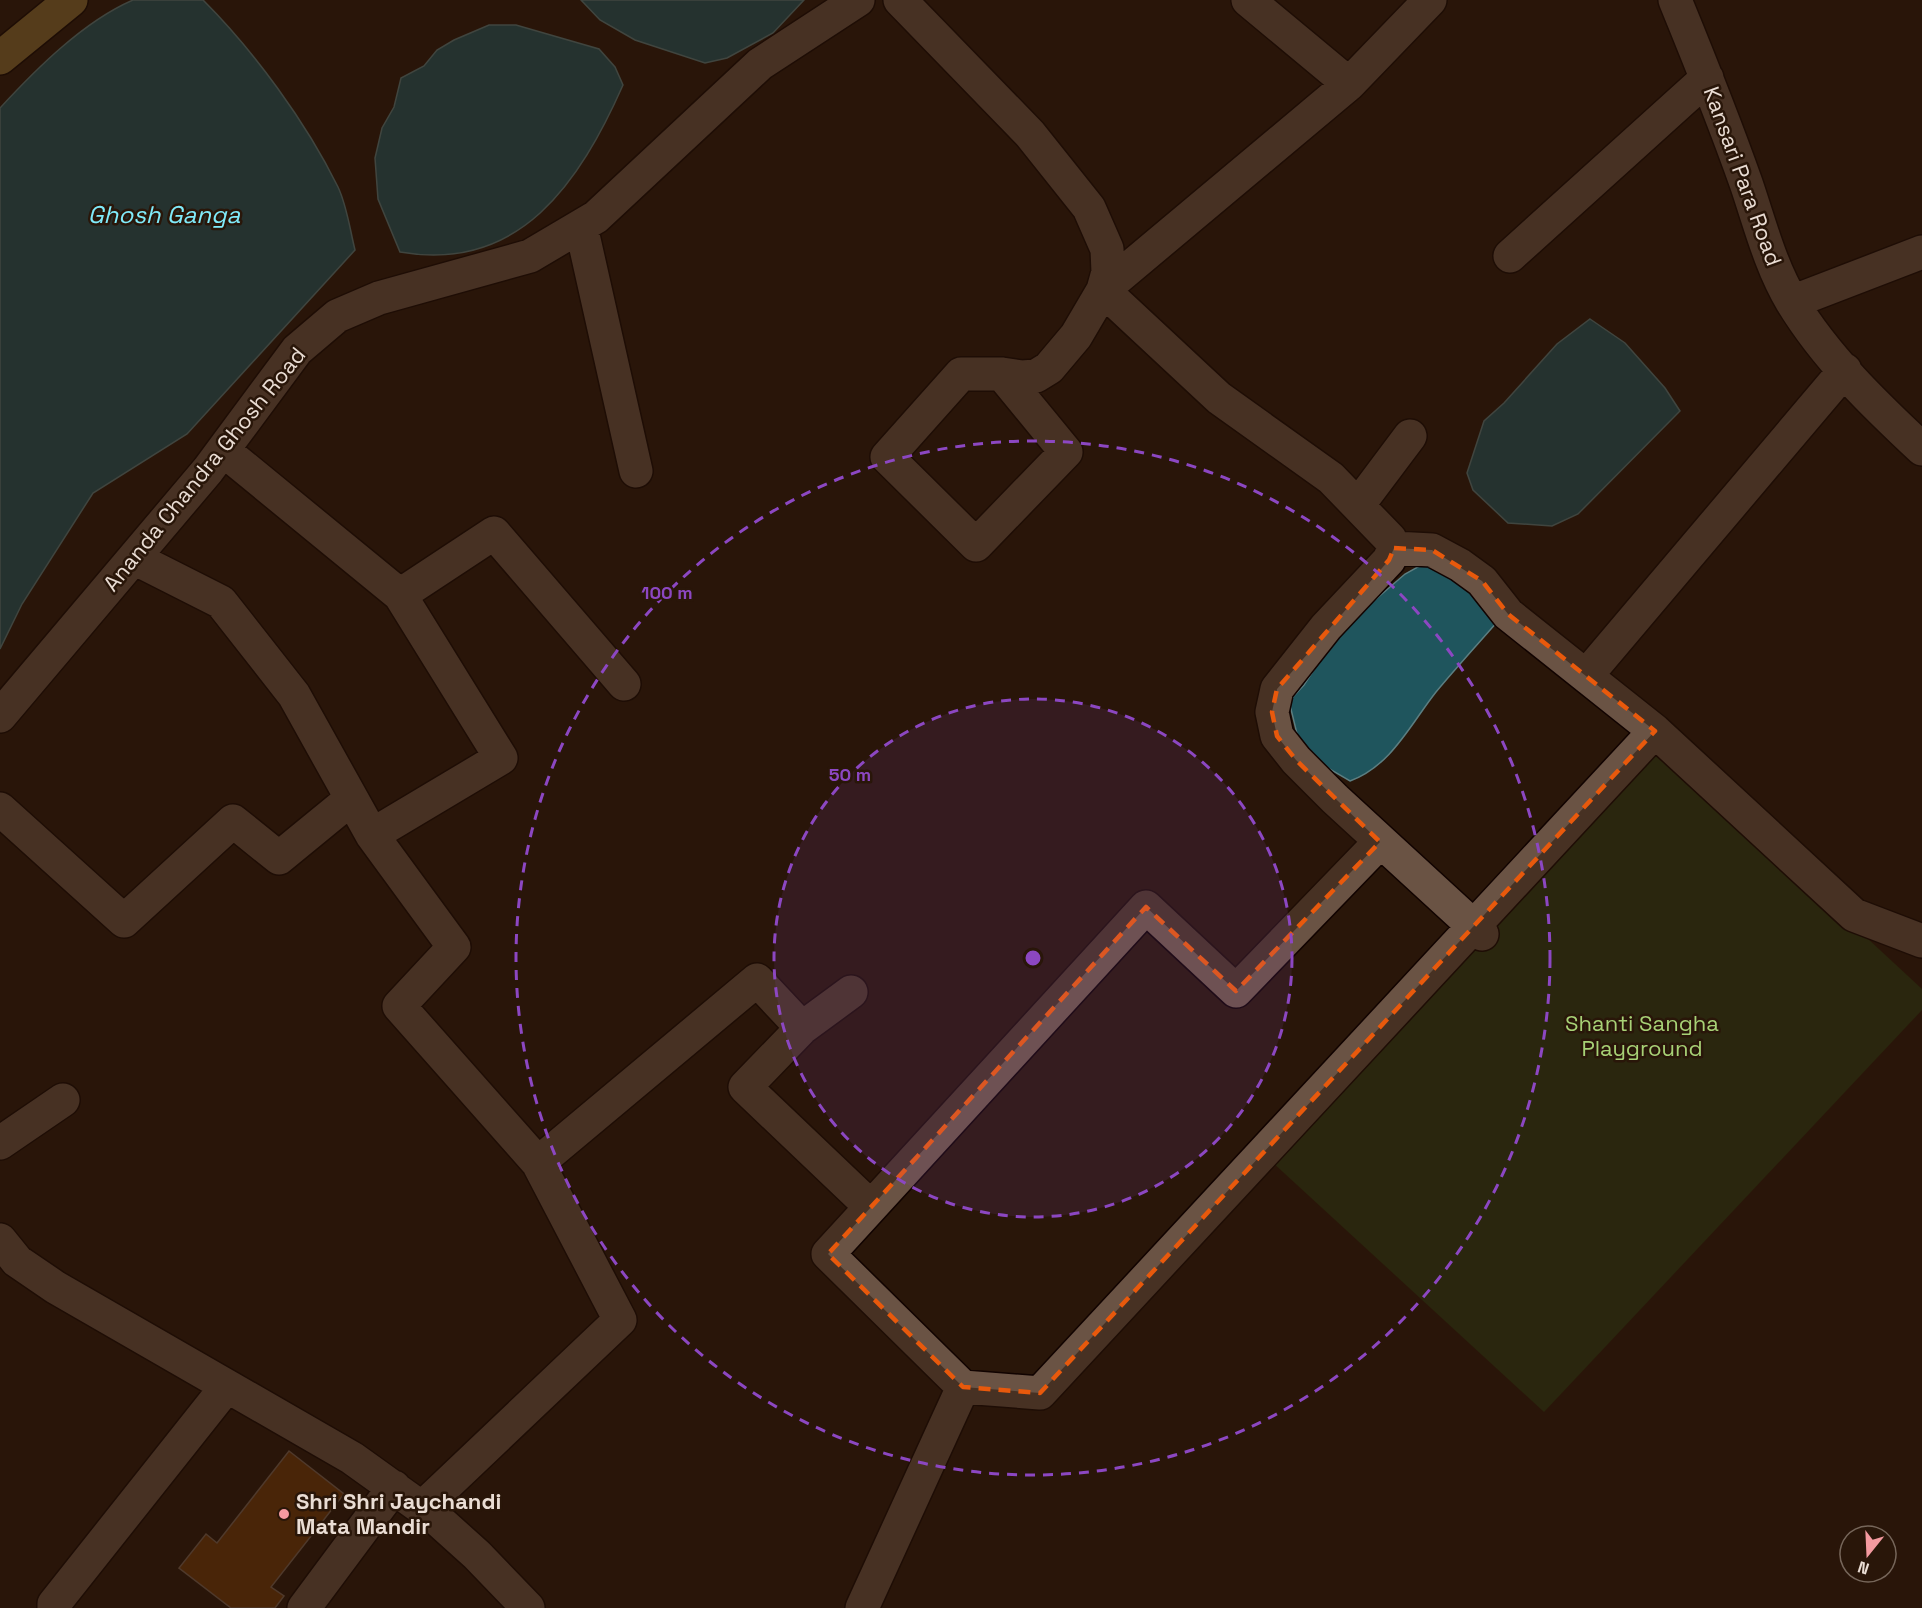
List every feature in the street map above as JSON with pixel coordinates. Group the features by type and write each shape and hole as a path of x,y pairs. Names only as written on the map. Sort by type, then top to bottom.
{"main road":[{"path":"0,58 71,0"}],"street":[{"name":"Ananda Chandra Ghosh Road","path":"0,716 223,450 297,350 337,316 379,298 530,256 596,217 760,64 858,0"},
{"path":"900,0 1030,134 1089,208 1107,249 1108,272 1103,290 1076,336 1049,368 1036,376 1002,374 961,374 887,457 976,544 1066,452 1002,374"},
{"path":"1248,0 1349,84"},
{"path":"1103,290 1349,84 1430,0"},
{"name":"Kansari Para Road","path":"1675,0 1707,78 1746,185 1763,243 1792,302 1845,370 1882,412 1922,449"},
{"path":"1510,256 1707,78"},
{"path":"581,226 636,471"},
{"path":"1792,302 1922,252"},
{"path":"1103,290 1219,398 1331,478 1359,504 1390,539 1394,548 1389,560 1326,627 1277,689 1272,712 1277,736 1296,760 1380,842 1477,930"},
{"path":"1586,676 1845,370"},
{"path":"1359,504 1410,435"},
{"path":"223,450 400,595 501,758 372,835"},
{"path":"400,595 494,533 624,684"},
{"path":"1394,548 1432,550 1460,565 1482,581 1508,614 1655,731 1854,915 1922,941"},
{"path":"134,558 221,602 294,695 372,835 454,947 399,1006 538,1163 620,1320 422,1508"},
{"path":"1380,842 1236,991 1146,907 828,1254 963,1388 1040,1393 1477,930 1655,731"},
{"path":"0,809 124,921 233,821 279,858 351,799"},
{"path":"538,1163 758,980 801,1028"},
{"path":"850,992 801,1028 745,1087 870,1207"},
{"path":"0,1143 63,1100"},
{"path":"0,1240 17,1261 55,1287 352,1458 394,1487 477,1555 528,1608"},
{"path":"54,1608 54,1604 227,1386"},
{"path":"862,1608 963,1388"},
{"path":"304,1608 394,1487"}],"highlighted area":[{"path":"1394,548 1432,550 1482,581 1508,614 1655,731 1040,1393 963,1387 828,1254 1146,907 1236,991 1380,842 1296,760 1277,736 1272,712 1277,689 1389,560"}],"green space":[{"name":"Shanti Sangha Playground","path":"1659,745 1922,989 1922,1010 1544,1412 1271,1161"}],"water":[{"name":"Ghosh Ganga","path":"133,0 203,0 222,20 278,88 325,162 344,202 355,250 187,434 93,493 22,604 0,649 0,108 45,62 79,33"},
{"path":"581,0 804,0 773,33 727,58 705,63 635,40 600,20"},
{"path":"489,25 516,25 599,49 615,67 623,85 587,155 565,186 540,213 512,234 479,248 442,255 400,252 378,199 375,158 382,128 394,107 401,78 424,66 437,50"},
{"path":"1590,319 1625,343 1665,388 1680,411 1578,514 1552,526 1508,523 1473,490 1467,473 1484,421 1504,403 1557,344"},
{"path":"1423,564 1436,569 1465,587 1498,621 1436,692 1388,755 1364,774 1350,781 1326,767 1298,738 1289,701 1304,685 1339,631 1405,574"}],"building":[{"name":"Shri Shri Jaychandi Mata Mandir","path":"289,1451 344,1494 271,1587 284,1596 275,1608 231,1608 179,1568 206,1534 217,1543"}],"place":[{"name":"Shri Shri Jaychandi Mata Mandir","path":"284,1514"}]}
